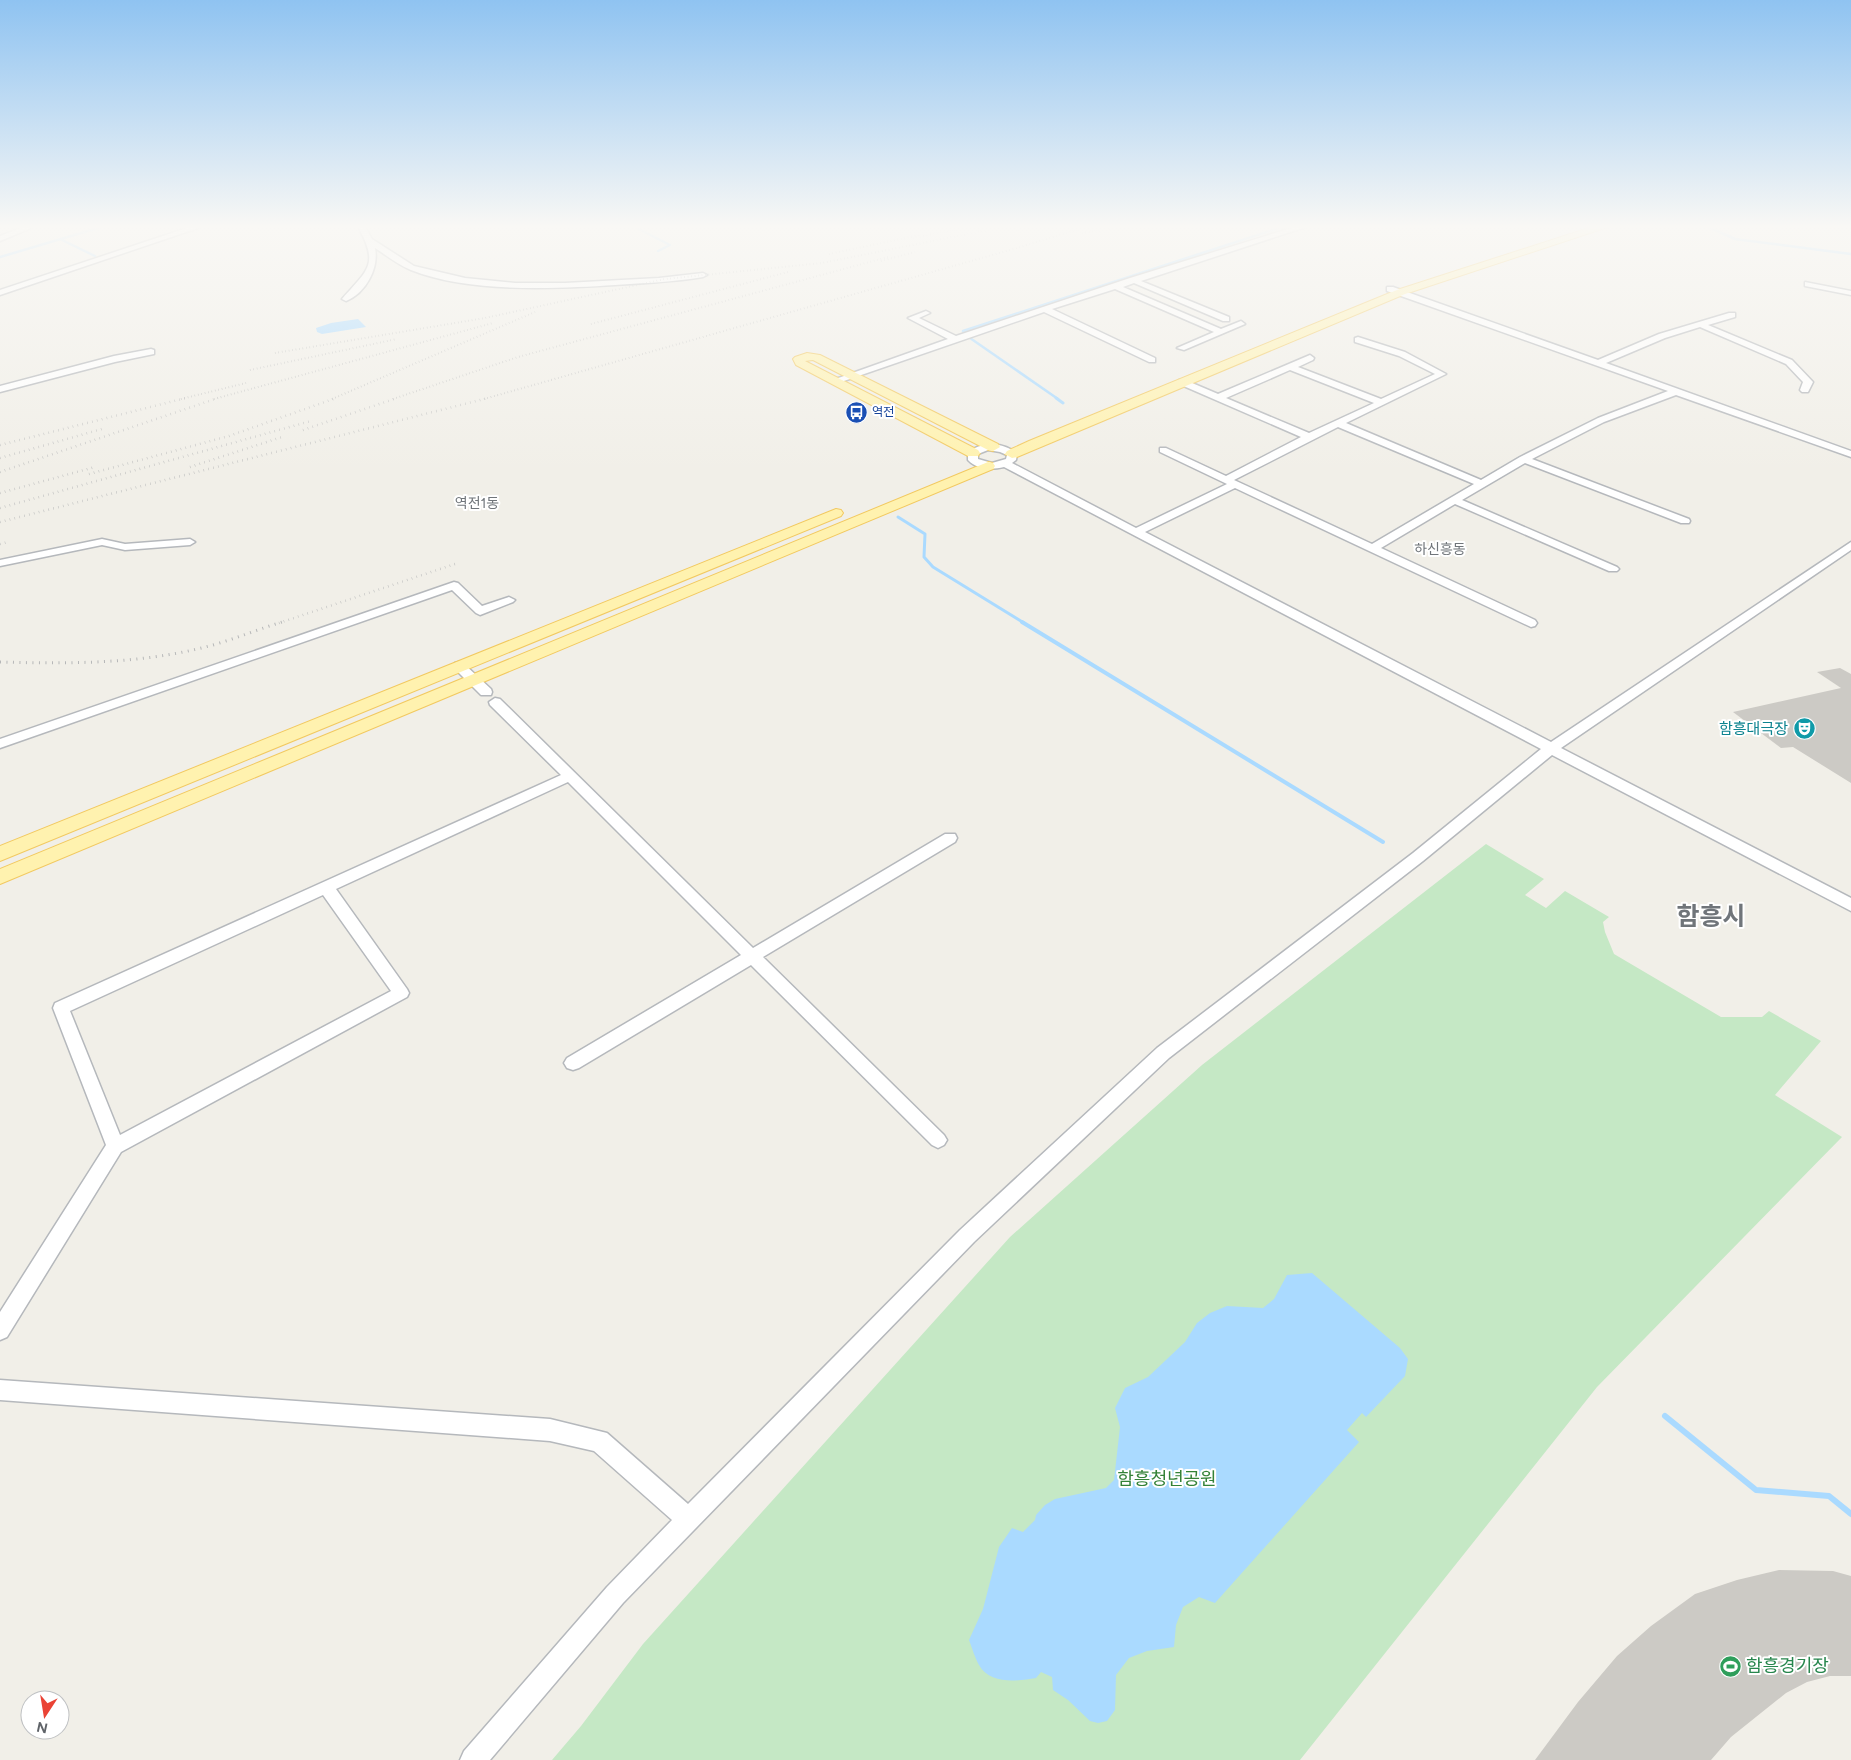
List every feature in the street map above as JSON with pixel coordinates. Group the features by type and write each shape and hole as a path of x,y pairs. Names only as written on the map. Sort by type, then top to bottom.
{"main road":[{"path":"972,455 800,363 799,359 807,356 816,357 996,447 1352,307"},
{"path":"1009,459 1356,307"},
{"path":"0,854 972,455"},
{"path":"0,877 472,679 988,466"}],"street":[{"path":"835,381 1051,307"},
{"path":"1164,307 1221,332"},
{"path":"1198,307 1226,319"},
{"path":"1444,307 1851,454"},
{"path":"1045,309 1152,360"},
{"path":"926,313 912,318 957,340"},
{"path":"1599,363 1662,336 1732,315"},
{"path":"1181,348 1241,324"},
{"path":"1702,325 1789,362 1808,382 1805,390"},
{"path":"1136,532 1231,482 1309,437 1442,374 1402,354 1358,340"},
{"path":"0,388 119,358 152,352"},
{"path":"1217,398 1310,358"},
{"path":"1291,367 1382,403"},
{"path":"1182,382 1309,437"},
{"path":"1372,549 1524,459 1601,420 1677,391"},
{"path":"1337,423 1482,484"},
{"path":"1009,459 988,466 979,464 972,455 980,448 996,447 1009,459 1136,532 1851,905"},
{"path":"1163,450 1531,623"},
{"path":"1524,459 1685,521"},
{"path":"1454,500 1613,569"},
{"path":"0,563 102,542 125,547 190,542"},
{"path":"473,1760 615,1595 967,1236 1163,1054 1418,857 1550,748 1851,545"},
{"path":"0,744 454,585 480,611 509,600"},
{"path":"459,666 938,1140"},
{"path":"115,1146 61,1008 570,776"},
{"path":"573,1063 950,838"},
{"path":"0,1330 115,1146 401,993 326,887"},
{"path":"0,1390 550,1430 599,1441 689,1520"}],"green space":[{"name":"함흥청년공원","path":"1486,844 1544,879 1525,895 1546,908 1565,891 1609,917 1603,922 1614,954 1721,1017 1762,1017 1769,1011 1821,1041 1775,1095 1842,1137 1597,1387 1300,1760 552,1760 581,1726 643,1644 1010,1237 1202,1065"}],"water":[{"path":"358,319 366,327 322,334 317,332 316,328 331,323"},
{"path":"1312,1273 1400,1348 1408,1359 1405,1376 1366,1417 1362,1413 1347,1430 1359,1442 1215,1603 1199,1597 1183,1607 1176,1625 1174,1647 1147,1651 1129,1658 1116,1675 1115,1710 1107,1721 1098,1723 1090,1721 1068,1700 1053,1690 1052,1677 1041,1672 1036,1678 1021,1680 997,1679 990,1676 978,1662 969,1640 983,1609 999,1547 1012,1528 1023,1532 1035,1520 1036,1515 1045,1505 1055,1499 1106,1488 1114,1480 1120,1427 1115,1408 1125,1388 1148,1377 1185,1342 1197,1323 1210,1313 1227,1306 1263,1308 1274,1299 1287,1275"}],"building":[{"name":"함흥대극장","path":"1840,668 1851,674 1851,783 1793,747 1781,748 1733,712 1841,688 1817,672"},
{"name":"함흥경기장","path":"1779,1570 1833,1571 1851,1576 1851,1676 1830,1676 1807,1682 1786,1693 1731,1737 1711,1760 1535,1760 1578,1702 1617,1656 1651,1626 1695,1594 1737,1580"}],"waterway":[{"path":"966,334 963,331 1036,307"},
{"path":"970,338 1058,399"},
{"path":"1056,398 1063,403"},
{"path":"898,517 925,534 924,557 933,567 1024,623"},
{"path":"1022,622 1383,842"},
{"path":"1665,1416 1756,1490 1829,1496 1851,1514"}],"railway":[{"path":"275,353 485,318 535,307"},
{"path":"591,324 655,307"},
{"path":"393,399 518,357 703,307"},
{"path":"484,399 808,307"},
{"path":"332,399 535,312"},
{"path":"214,399 493,323"},
{"path":"250,370 397,339"},
{"path":"181,399 246,383"},
{"path":"0,445 186,398"},
{"path":"0,472 218,398"},
{"path":"89,474 229,436 336,398"},
{"path":"303,430 397,398"},
{"path":"0,522 488,398"},
{"path":"0,508 311,421"},
{"path":"0,458 102,429"},
{"path":"190,467 282,437"},
{"path":"0,493 95,467"},
{"path":"0,544 8,542"},
{"path":"279,623 455,564"},
{"path":"0,662 80,663 161,656 213,645 279,623"}],"place":[{"name":"역전","path":"856,412"},
{"name":"함흥대극장","path":"1804,729"},
{"name":"함흥경기장","path":"1730,1666"}],"district":[{"name":"역전1동","path":"477,503"},
{"name":"하신흥동","path":"1440,549"},
{"name":"함흥시","path":"1711,916"}]}
